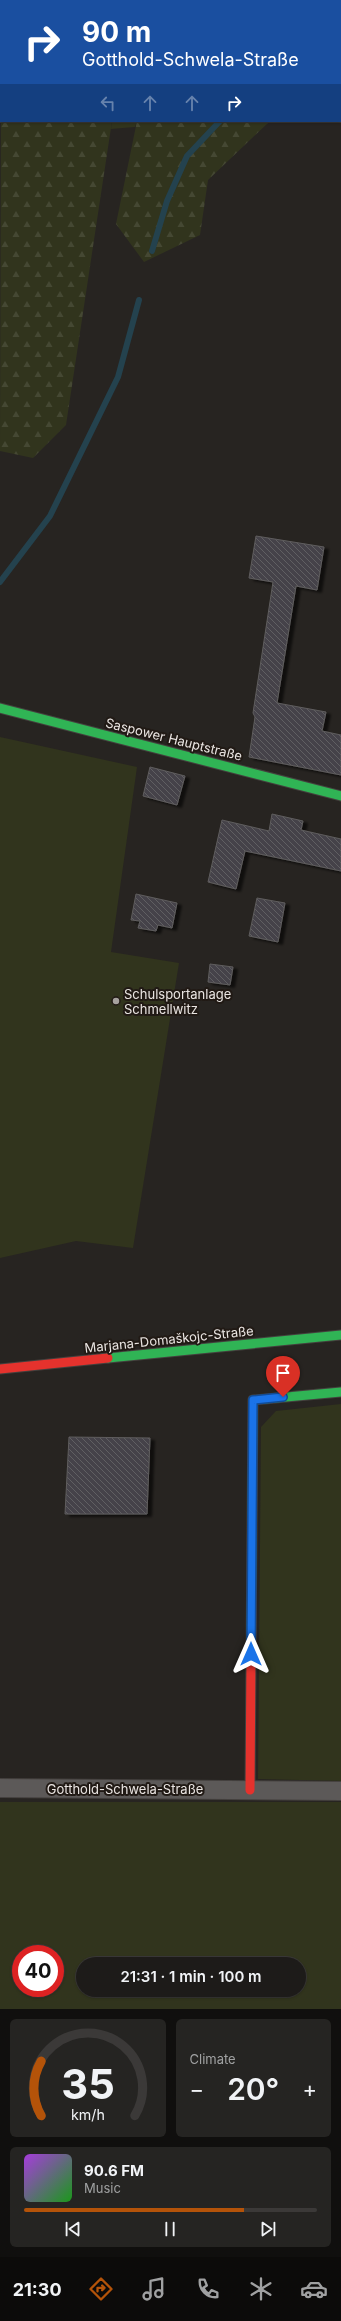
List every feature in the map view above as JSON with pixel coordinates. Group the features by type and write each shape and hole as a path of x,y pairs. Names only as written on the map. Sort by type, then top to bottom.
{"street":[{"name":"Saspower Hauptstraße","path":"0,708 341,796"},
{"name":"Marjana-Domaškojc-Straße","path":"0,1369 341,1335"},
{"path":"250,1790 253,1400 341,1392"},
{"name":"Gotthold-Schwela-Straße","path":"0,1788 341,1791"}],"green space":[{"path":"1,122 112,122 66,425 33,458 0,451"},
{"path":"112,122 137,122 135,127 111,129"},
{"path":"137,122 269,122 208,180 200,235 144,262 116,224"},
{"name":"Schulsportanlage Schmellwitz","path":"0,737 137,767 111,952 179,963 133,1248 76,1241 0,1258"},
{"path":"341,1404 341,1781 258,1779 261,1427 276,1411"},
{"path":"0,1802 341,1802 341,2009 0,2009"}],"building":[{"path":"256,536 324,547 317,590 296,586 277,703 326,712 322,731 341,735 341,775 249,757 255,717 253,713 273,582 249,578"},
{"path":"150,767 185,776 177,805 143,796"},
{"path":"272,814 303,821 301,830 341,839 341,871 245,851 236,889 208,882 222,820 269,831"},
{"path":"136,894 177,903 172,928 158,925 156,931 138,928 140,921 131,920"},
{"path":"257,898 285,903 278,942 249,936"},
{"path":"210,964 233,967 230,985 208,982"},
{"path":"69,1437 150,1438 147,1514 65,1514"}],"waterway":[{"path":"152,251 167,201 187,156 219,122"},
{"path":"0,582 50,516 118,377 139,300"}],"traffic: fast":[{"path":"0,708 341,796"},
{"path":"108,1358 341,1335"},
{"path":"251,1658 253,1400 341,1392"}],"traffic: jam":[{"path":"0,1369 108,1358"},
{"path":"250,1790 251,1658"}],"place":[{"name":"Schulsportanlage Schmellwitz","path":"116,1001"}],"route":[{"path":"251,1654 253,1400 283,1397"}]}
